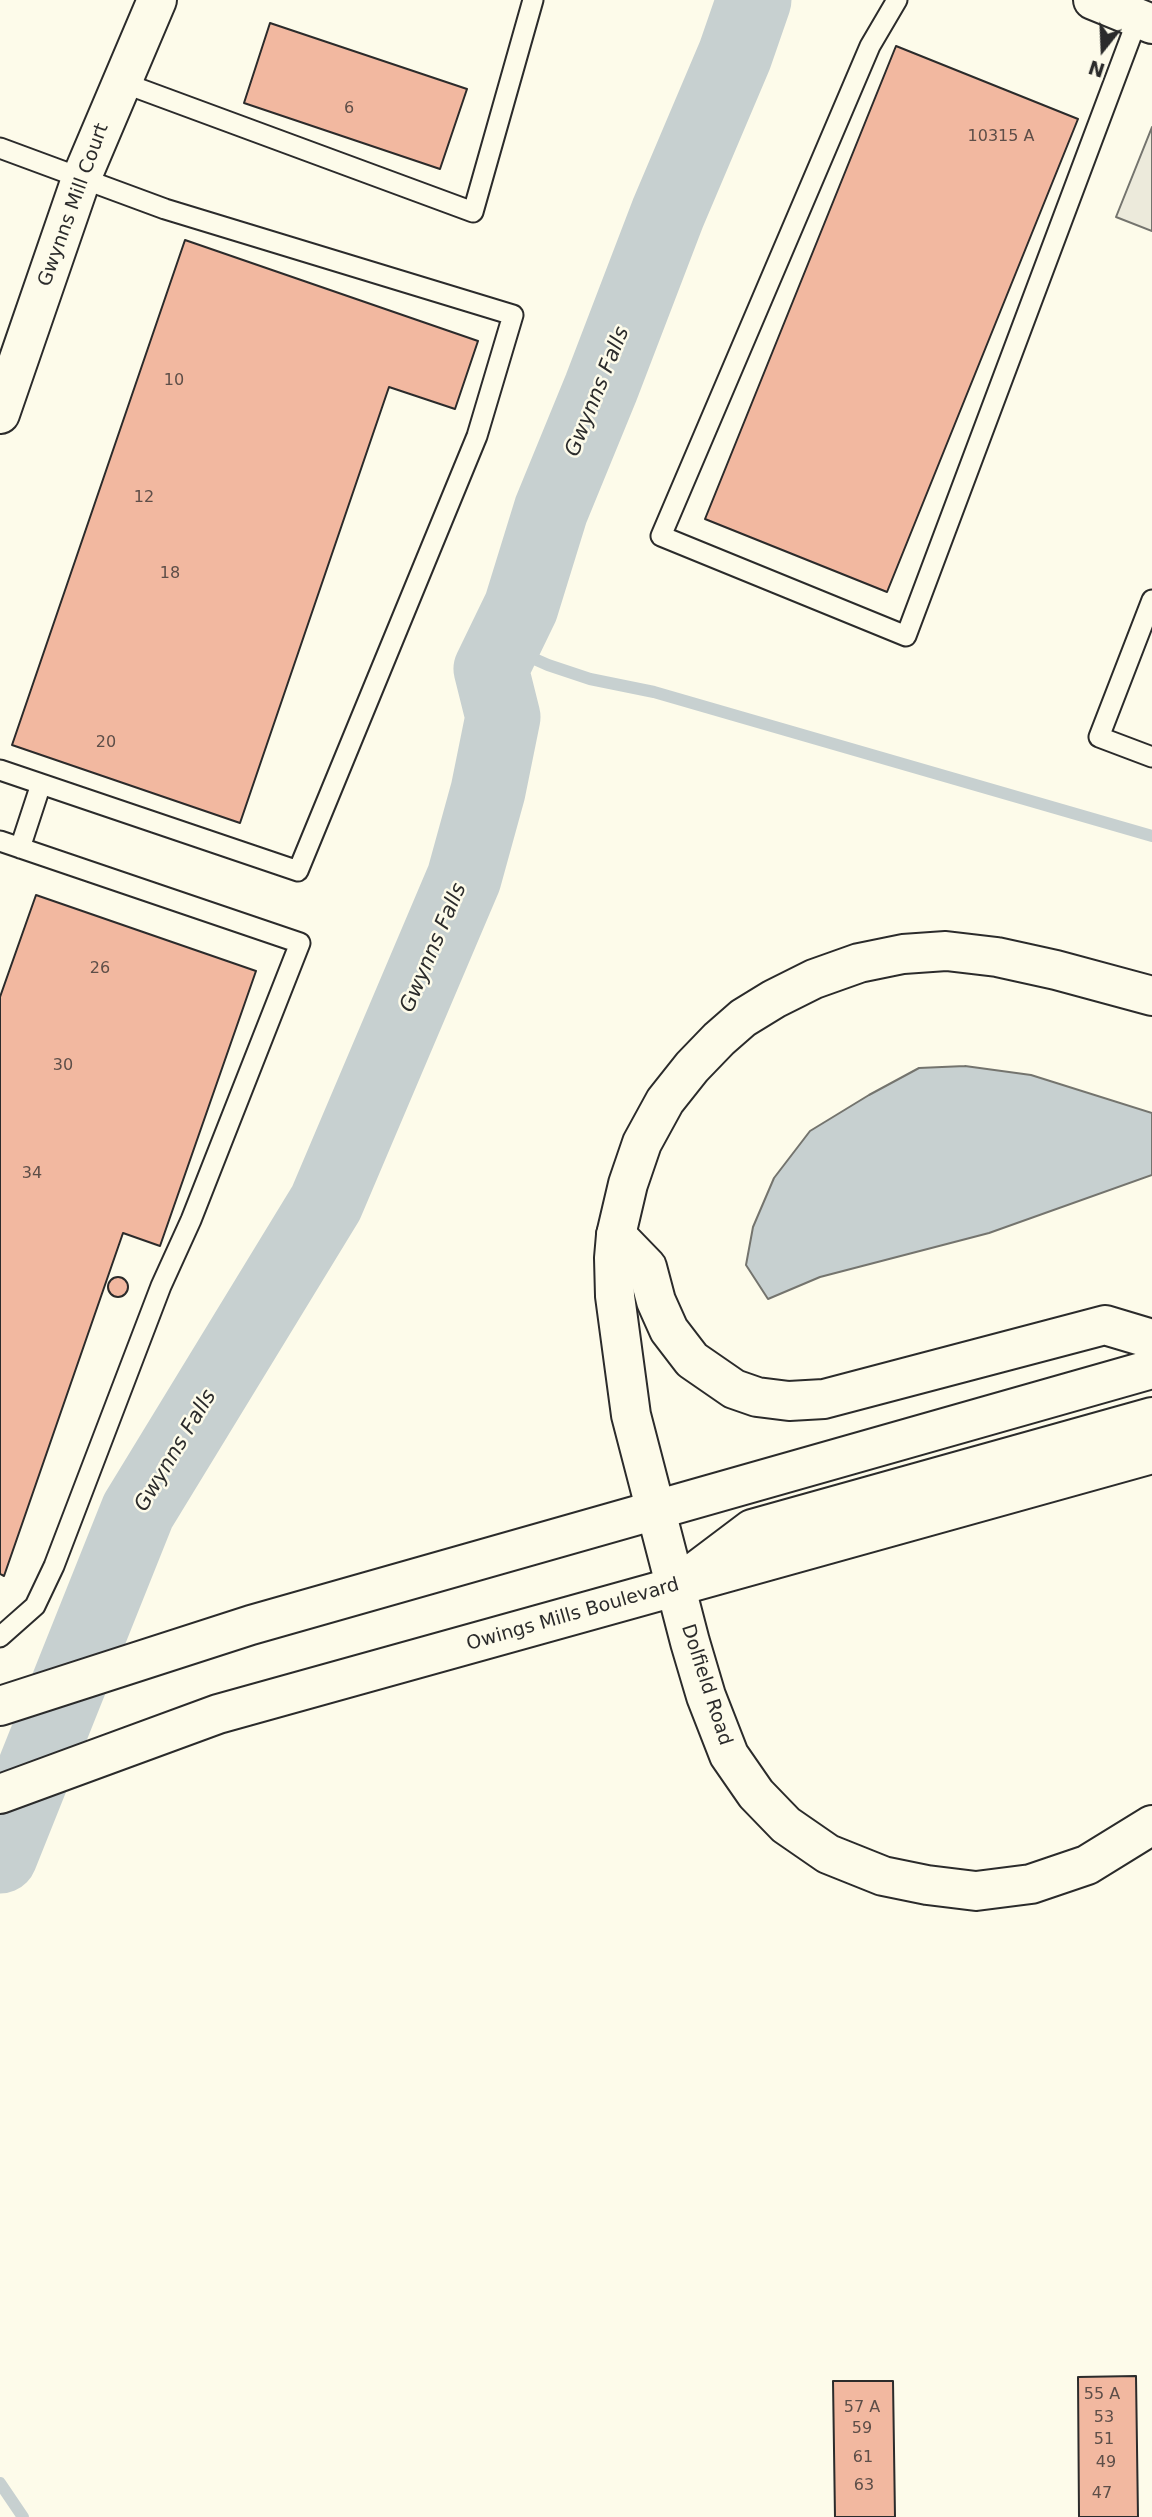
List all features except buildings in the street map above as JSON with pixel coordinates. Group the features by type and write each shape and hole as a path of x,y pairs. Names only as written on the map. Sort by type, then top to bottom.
{"main road":[{"name":"Gwynns Mill Court","path":"0,414 81,179 157,0"},
{"path":"1093,0 1145,21"},
{"name":"Dolfield Road","path":"1152,996 1033,964 946,951 903,954 859,962 814,979 774,999 743,1018 692,1067 665,1101 642,1143 628,1184 616,1235 615,1296 620,1350 631,1415 706,1696 729,1755 763,1802 786,1825 828,1854 883,1876 976,1891 1031,1884 1087,1864 1152,1825"},
{"path":"616,1235 647,1267 656,1301 670,1330 692,1360 734,1389 757,1397 789,1401 824,1399 1105,1325 1152,1339"},
{"path":"0,1706 251,1625 1152,1370"},
{"path":"676,1587 752,1529 1152,1417"},
{"name":"Owings Mills Boulevard","path":"0,1794 218,1714 1152,1454"}],"lane":[{"path":"121,82 473,212 533,0"},
{"path":"897,0 870,46 661,536 906,636 1145,21"},
{"path":"0,148 165,209 513,315 477,436 298,871 0,770"},
{"path":"1152,600 1100,737 1152,758"},
{"path":"20,848 41,784"},
{"path":"0,841 300,943 191,1220 161,1286 54,1566 35,1606 0,1637"}],"shaded area":[{"path":"1152,127 1152,231 1116,217"},
{"path":"965,1066 1031,1075 1152,1113 1152,1175 989,1233 820,1277 768,1299 746,1265 753,1227 774,1178 810,1131 919,1068"}],"waterway":[{"name":"Gwynns Falls","path":"0,1856 138,1511 326,1203 464,878 488,791 503,717 491,669 521,607 551,510 668,213 735,55 754,0"},
{"path":"503,645 548,665 590,679 654,692 1152,836"},
{"path":"0,2483 23,2517"}]}
